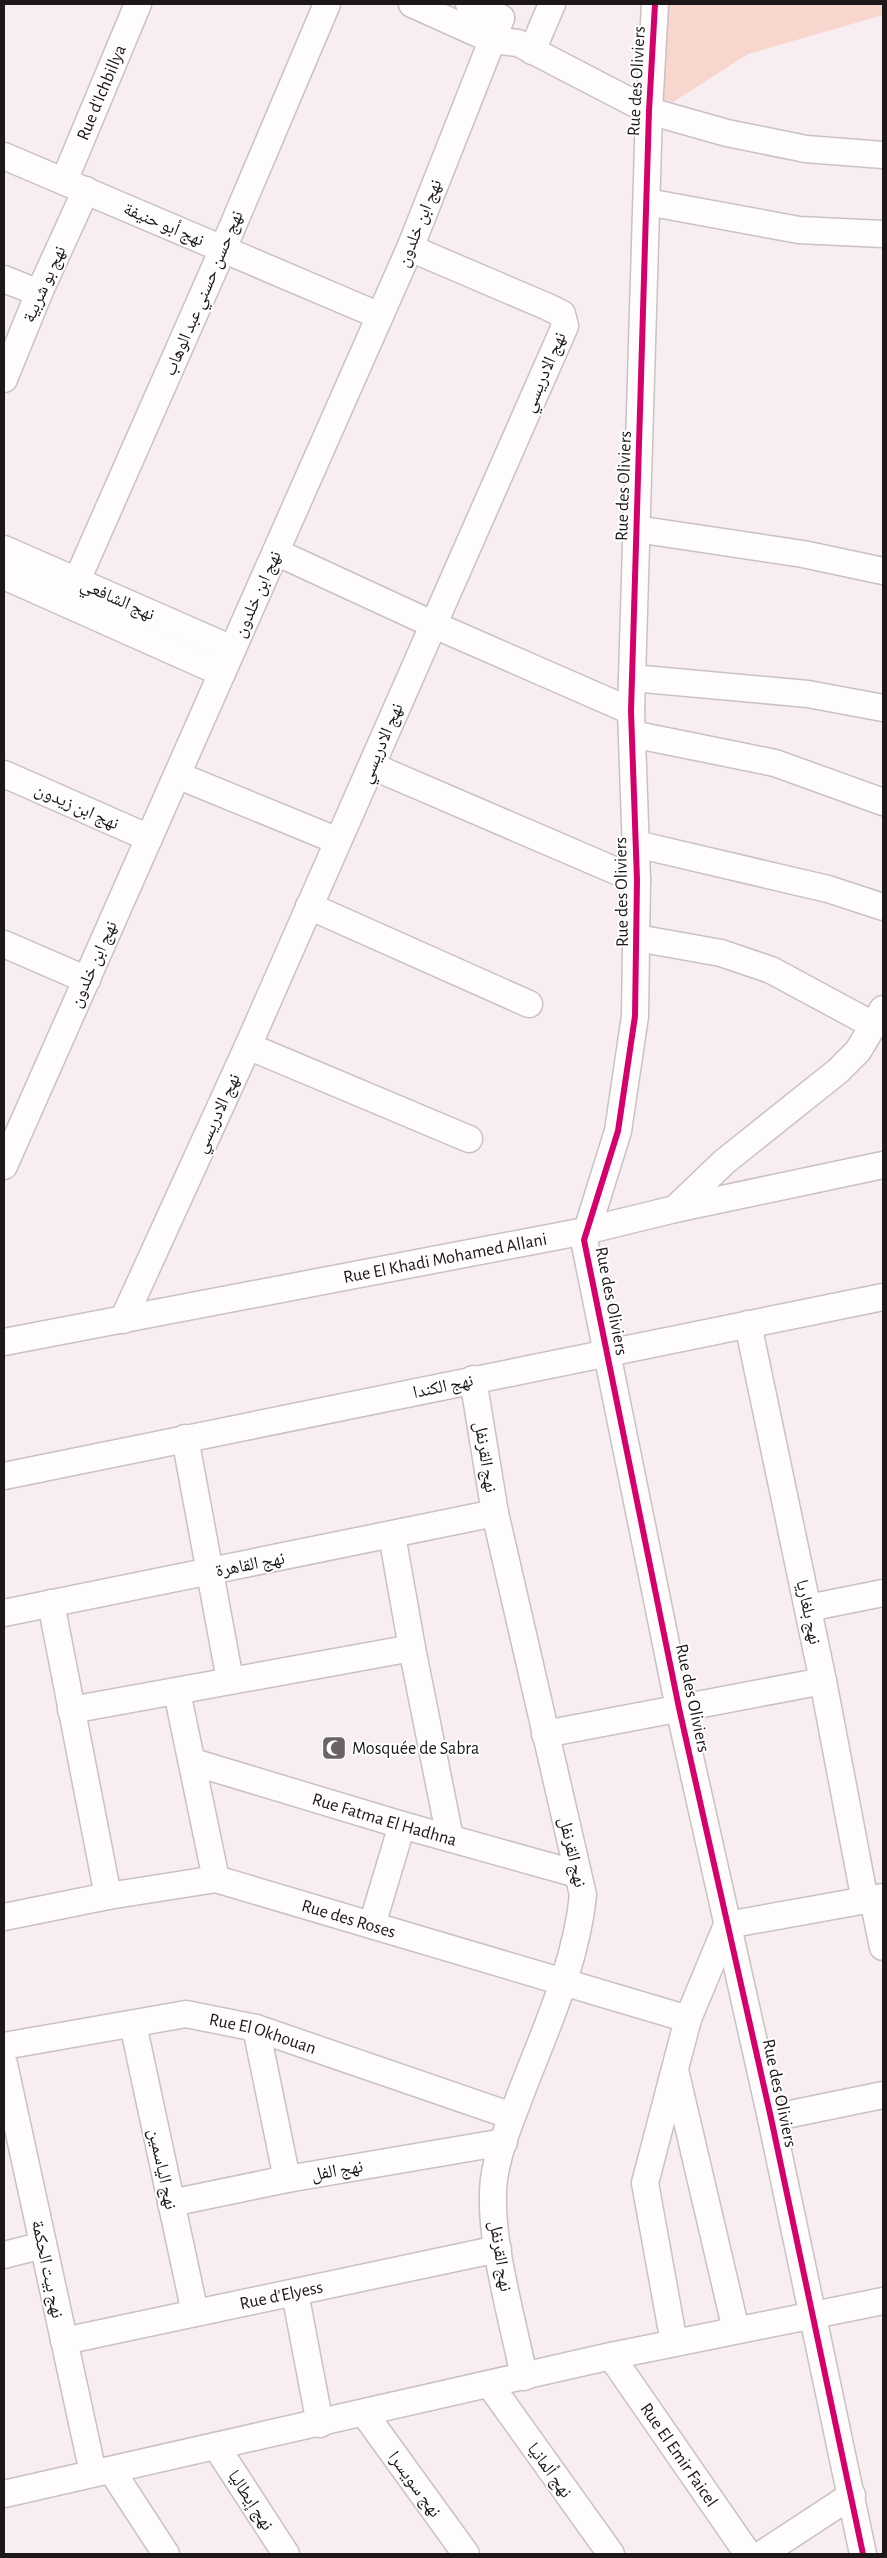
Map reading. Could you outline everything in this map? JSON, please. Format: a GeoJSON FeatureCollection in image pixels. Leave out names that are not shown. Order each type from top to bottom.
{"type":"FeatureCollection","features":[{"type":"Feature","properties":{"kind":"street","name":"Rue d'Ichbillya"},"geometry":{"type":"LineString","coordinates":[[75,186],[138,4]]}},
{"type":"Feature","properties":{"kind":"street","name":"نهج حسن حسني عبد الوهاب"},"geometry":{"type":"LineString","coordinates":[[72,592],[223,249],[327,4]]}},
{"type":"Feature","properties":{"kind":"street"},"geometry":{"type":"LineString","coordinates":[[412,4],[497,29]]}},
{"type":"Feature","properties":{"kind":"street"},"geometry":{"type":"LineString","coordinates":[[469,4],[497,29],[525,47],[649,111],[727,133],[806,149],[883,155]]}},
{"type":"Feature","properties":{"kind":"street"},"geometry":{"type":"LineString","coordinates":[[525,47],[552,4]]}},
{"type":"Feature","properties":{"kind":"street","name":"Rue des Oliviers"},"geometry":{"type":"LineString","coordinates":[[655,4],[649,111],[631,722],[637,880],[635,1016],[618,1130],[585,1231],[588,1268],[607,1352],[679,1708],[772,2118],[812,2317],[852,2495],[863,2554]]}},
{"type":"Feature","properties":{"kind":"street","name":"نهج ابن خلدون"},"geometry":{"type":"LineString","coordinates":[[4,1166],[13,1121],[87,980],[410,248],[497,29]]}},
{"type":"Feature","properties":{"kind":"street","name":"نهج أبو حنيفة"},"geometry":{"type":"LineString","coordinates":[[4,156],[380,316]]}},
{"type":"Feature","properties":{"kind":"street","name":"نهج بو شربية"},"geometry":{"type":"LineString","coordinates":[[4,379],[39,293],[75,186]]}},
{"type":"Feature","properties":{"kind":"street"},"geometry":{"type":"LineString","coordinates":[[647,202],[799,230],[883,234]]}},
{"type":"Feature","properties":{"kind":"street","name":"نهج الادريسي"},"geometry":{"type":"LineString","coordinates":[[123,1320],[248,1046],[372,766],[432,624],[565,326],[562,314],[410,248]]}},
{"type":"Feature","properties":{"kind":"street"},"geometry":{"type":"LineString","coordinates":[[4,279],[39,293]]}},
{"type":"Feature","properties":{"kind":"street"},"geometry":{"type":"LineString","coordinates":[[636,529],[803,554],[883,571]]}},
{"type":"Feature","properties":{"kind":"street","name":"نهج الشافعي"},"geometry":{"type":"LineString","coordinates":[[4,549],[72,592],[222,673]]}},
{"type":"Feature","properties":{"kind":"street"},"geometry":{"type":"LineString","coordinates":[[276,552],[432,624],[631,722],[775,762],[883,802]]}},
{"type":"Feature","properties":{"kind":"street","name":"نهج الشافعي"},"geometry":{"type":"LineString","coordinates":[[4,576],[72,592],[232,649]]}},
{"type":"Feature","properties":{"kind":"street"},"geometry":{"type":"LineString","coordinates":[[632,678],[808,694],[883,708]]}},
{"type":"Feature","properties":{"kind":"street"},"geometry":{"type":"LineString","coordinates":[[372,766],[637,880]]}},
{"type":"Feature","properties":{"kind":"street","name":"نهج ابن زيدون"},"geometry":{"type":"LineString","coordinates":[[4,774],[149,838]]}},
{"type":"Feature","properties":{"kind":"street"},"geometry":{"type":"LineString","coordinates":[[177,775],[338,842]]}},
{"type":"Feature","properties":{"kind":"street"},"geometry":{"type":"LineString","coordinates":[[636,844],[828,889],[883,907]]}},
{"type":"Feature","properties":{"kind":"street"},"geometry":{"type":"LineString","coordinates":[[309,906],[528,1004]]}},
{"type":"Feature","properties":{"kind":"street"},"geometry":{"type":"LineString","coordinates":[[637,938],[721,954],[772,970],[878,1017],[858,1051],[838,1071],[724,1162],[675,1208]]}},
{"type":"Feature","properties":{"kind":"street"},"geometry":{"type":"LineString","coordinates":[[4,944],[87,980]]}},
{"type":"Feature","properties":{"kind":"street"},"geometry":{"type":"LineString","coordinates":[[248,1046],[469,1139]]}},
{"type":"Feature","properties":{"kind":"street","name":"Rue El Khadi Mohamed Allani"},"geometry":{"type":"LineString","coordinates":[[4,1342],[585,1231],[675,1208],[883,1166]]}},
{"type":"Feature","properties":{"kind":"street","name":"نهج الكندا"},"geometry":{"type":"LineString","coordinates":[[4,1476],[883,1297]]}},
{"type":"Feature","properties":{"kind":"street","name":"نهج بلغاريا"},"geometry":{"type":"LineString","coordinates":[[748,1324],[823,1681],[874,1899],[883,1947]]}},
{"type":"Feature","properties":{"kind":"street","name":"نهج القرنفل"},"geometry":{"type":"LineString","coordinates":[[473,1379],[495,1513],[583,1895],[580,1924],[563,1983],[512,2116],[494,2177],[493,2197],[498,2249],[524,2377]]}},
{"type":"Feature","properties":{"kind":"street"},"geometry":{"type":"LineString","coordinates":[[185,1438],[208,1572],[230,1680]]}},
{"type":"Feature","properties":{"kind":"street","name":"نهج القاهرة"},"geometry":{"type":"LineString","coordinates":[[4,1613],[495,1513]]}},
{"type":"Feature","properties":{"kind":"street"},"geometry":{"type":"LineString","coordinates":[[392,1535],[412,1648],[450,1838]]}},
{"type":"Feature","properties":{"kind":"street"},"geometry":{"type":"LineString","coordinates":[[808,1608],[883,1593]]}},
{"type":"Feature","properties":{"kind":"street"},"geometry":{"type":"LineString","coordinates":[[51,1603],[108,1896]]}},
{"type":"Feature","properties":{"kind":"street"},"geometry":{"type":"LineString","coordinates":[[71,1710],[412,1648]]}},
{"type":"Feature","properties":{"kind":"street"},"geometry":{"type":"LineString","coordinates":[[545,1734],[823,1681]]}},
{"type":"Feature","properties":{"kind":"street"},"geometry":{"type":"LineString","coordinates":[[177,1692],[216,1879]]}},
{"type":"Feature","properties":{"kind":"street","name":"Rue Fatma El Hadhna"},"geometry":{"type":"LineString","coordinates":[[193,1762],[402,1825],[578,1874]]}},
{"type":"Feature","properties":{"kind":"street"},"geometry":{"type":"LineString","coordinates":[[372,1925],[402,1825]]}},
{"type":"Feature","properties":{"kind":"street","name":"Rue des Roses"},"geometry":{"type":"LineString","coordinates":[[4,1917],[108,1896],[216,1879],[688,2019]]}},
{"type":"Feature","properties":{"kind":"street"},"geometry":{"type":"LineString","coordinates":[[674,2343],[644,2183],[688,2019],[727,1926],[874,1899]]}},
{"type":"Feature","properties":{"kind":"street","name":"Rue El Okhouan"},"geometry":{"type":"LineString","coordinates":[[4,2046],[186,2014],[256,2028],[512,2116]]}},
{"type":"Feature","properties":{"kind":"street","name":"نهج الياسمين"},"geometry":{"type":"LineString","coordinates":[[132,2024],[195,2314]]}},
{"type":"Feature","properties":{"kind":"street"},"geometry":{"type":"LineString","coordinates":[[256,2028],[286,2179]]}},
{"type":"Feature","properties":{"kind":"street","name":"نهج بيت الحكمة"},"geometry":{"type":"LineString","coordinates":[[4,2064],[64,2341],[102,2472]]}},
{"type":"Feature","properties":{"kind":"street"},"geometry":{"type":"LineString","coordinates":[[674,2066],[736,2330]]}},
{"type":"Feature","properties":{"kind":"street"},"geometry":{"type":"LineString","coordinates":[[772,2118],[883,2094]]}},
{"type":"Feature","properties":{"kind":"street","name":"نهج الفل"},"geometry":{"type":"LineString","coordinates":[[171,2203],[286,2179],[504,2142]]}},
{"type":"Feature","properties":{"kind":"street"},"geometry":{"type":"LineString","coordinates":[[4,2255],[43,2245]]}},
{"type":"Feature","properties":{"kind":"street","name":"Rue d'Elyess"},"geometry":{"type":"LineString","coordinates":[[64,2341],[498,2249]]}},
{"type":"Feature","properties":{"kind":"street"},"geometry":{"type":"LineString","coordinates":[[295,2293],[320,2424]]}},
{"type":"Feature","properties":{"kind":"street"},"geometry":{"type":"LineString","coordinates":[[4,2494],[320,2424],[611,2356],[736,2330],[812,2317],[883,2301]]}},
{"type":"Feature","properties":{"kind":"street","name":"Rue El Emir Faicel"},"geometry":{"type":"LineString","coordinates":[[611,2356],[748,2554]]}},
{"type":"Feature","properties":{"kind":"street","name":"نهج ألمانيا"},"geometry":{"type":"LineString","coordinates":[[490,2385],[611,2554]]}},
{"type":"Feature","properties":{"kind":"street","name":"نهج سويسرا"},"geometry":{"type":"LineString","coordinates":[[364,2413],[466,2554]]}},
{"type":"Feature","properties":{"kind":"street","name":"نهج إيطاليا"},"geometry":{"type":"LineString","coordinates":[[216,2446],[286,2554]]}},
{"type":"Feature","properties":{"kind":"street"},"geometry":{"type":"LineString","coordinates":[[102,2472],[166,2554]]}},
{"type":"Feature","properties":{"kind":"street"},"geometry":{"type":"LineString","coordinates":[[762,2554],[852,2495]]}},
{"type":"Feature","properties":{"kind":"shaded area"},"geometry":{"type":"Polygon","coordinates":[[[669,4],[883,4],[883,15],[748,54],[659,111],[669,4]]]}},
{"type":"Feature","properties":{"kind":"cycle path"},"geometry":{"type":"LineString","coordinates":[[655,4],[649,111],[631,711],[637,880],[635,1016],[618,1131],[584,1240],[679,1708],[771,2118],[863,2554]]}},
{"type":"Feature","properties":{"kind":"place","name":"Mosquée de Sabra"},"geometry":{"type":"Point","coordinates":[334,1748]}}]}
